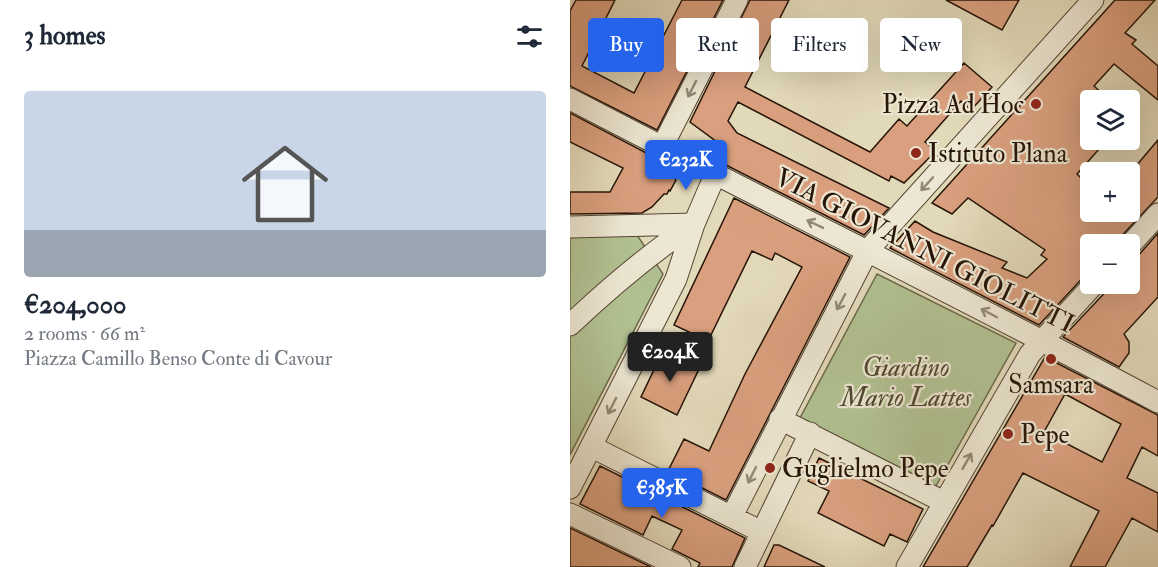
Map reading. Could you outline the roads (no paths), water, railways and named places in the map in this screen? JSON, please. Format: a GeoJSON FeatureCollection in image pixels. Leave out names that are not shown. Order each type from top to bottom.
{"type":"FeatureCollection","features":[{"type":"Feature","properties":{"kind":"street"},"geometry":{"type":"LineString","coordinates":[[662,147],[738,0]]}},
{"type":"Feature","properties":{"kind":"street"},"geometry":{"type":"LineString","coordinates":[[732,516],[868,250],[1093,0]]}},
{"type":"Feature","properties":{"kind":"street","name":"VIA GIOVANNI GIOLITTI"},"geometry":{"type":"LineString","coordinates":[[570,99],[715,175],[1041,339],[1158,402]]}},
{"type":"Feature","properties":{"kind":"street"},"geometry":{"type":"LineString","coordinates":[[570,488],[676,279],[694,224],[715,175]]}},
{"type":"Feature","properties":{"kind":"street"},"geometry":{"type":"LineString","coordinates":[[1140,234],[1158,214]]}},
{"type":"Feature","properties":{"kind":"street"},"geometry":{"type":"LineString","coordinates":[[570,227],[694,224]]}},
{"type":"Feature","properties":{"kind":"street"},"geometry":{"type":"LineString","coordinates":[[570,325],[601,295],[650,254],[694,224]]}},
{"type":"Feature","properties":{"kind":"street"},"geometry":{"type":"LineString","coordinates":[[907,567],[1029,354],[1084,294]]}},
{"type":"Feature","properties":{"kind":"street"},"geometry":{"type":"LineString","coordinates":[[780,419],[944,502]]}},
{"type":"Feature","properties":{"kind":"street"},"geometry":{"type":"LineString","coordinates":[[745,567],[810,433]]}},
{"type":"Feature","properties":{"kind":"street"},"geometry":{"type":"LineString","coordinates":[[592,447],[762,532]]}},
{"type":"Feature","properties":{"kind":"street"},"geometry":{"type":"LineString","coordinates":[[570,514],[680,567]]}},
{"type":"Feature","properties":{"kind":"place","name":"Pizza Ad Hoc"},"geometry":{"type":"Point","coordinates":[1036,104]}},
{"type":"Feature","properties":{"kind":"place","name":"Istituto Plana"},"geometry":{"type":"Point","coordinates":[916,153]}},
{"type":"Feature","properties":{"kind":"place","name":"Samsara"},"geometry":{"type":"Point","coordinates":[1051,359]}},
{"type":"Feature","properties":{"kind":"place","name":"Pepe"},"geometry":{"type":"Point","coordinates":[1008,434]}},
{"type":"Feature","properties":{"kind":"place","name":"Guglielmo Pepe"},"geometry":{"type":"Point","coordinates":[770,468]}},
{"type":"Feature","properties":{"kind":"park label","name":"Giardino Mario Lattes"},"geometry":{"type":"Point","coordinates":[906,382]}}]}
